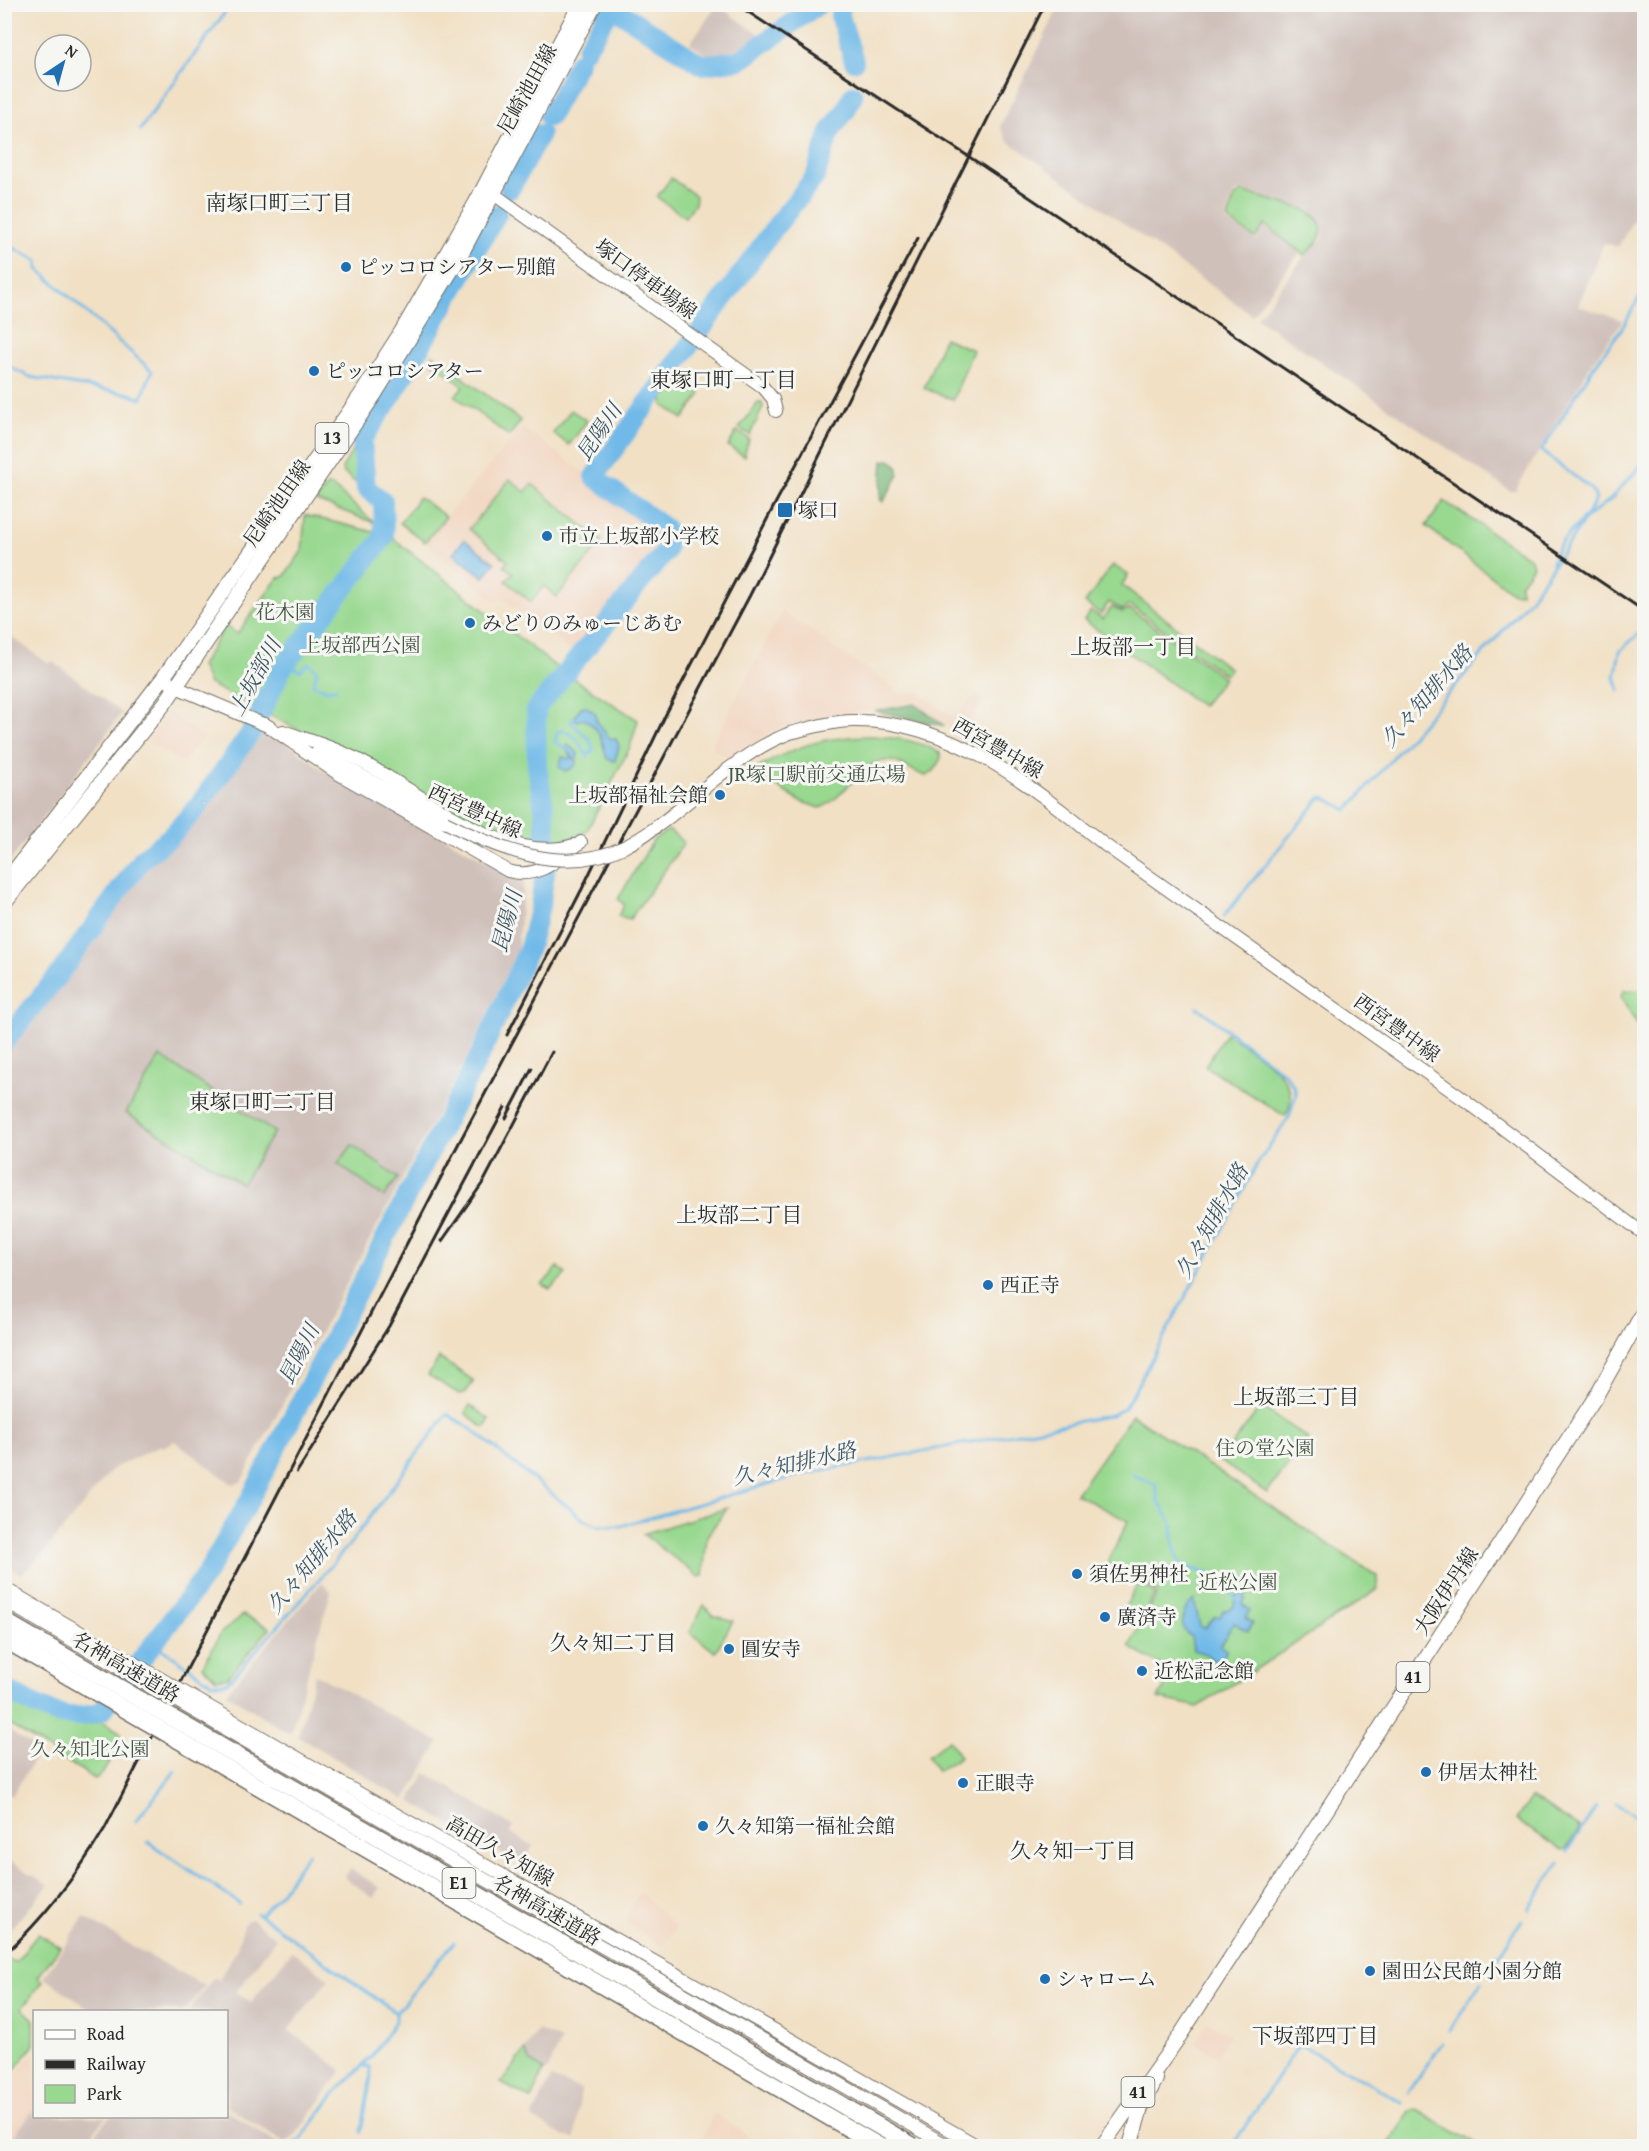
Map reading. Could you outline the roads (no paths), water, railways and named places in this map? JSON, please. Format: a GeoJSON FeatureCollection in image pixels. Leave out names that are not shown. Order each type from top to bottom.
{"type":"FeatureCollection","features":[{"type":"Feature","properties":{"kind":"highway","name":"名神高速道路"},"geometry":{"type":"LineString","coordinates":[[4,1621],[913,2146]]}},
{"type":"Feature","properties":{"kind":"highway","name":"名神高速道路"},"geometry":{"type":"LineString","coordinates":[[4,1639],[879,2146]]}},
{"type":"Feature","properties":{"kind":"main road","name":"尼崎池田線"},"geometry":{"type":"LineString","coordinates":[[4,903],[176,687],[375,394],[458,260],[489,190],[580,4]]}},
{"type":"Feature","properties":{"kind":"main road","name":"尼崎池田線"},"geometry":{"type":"LineString","coordinates":[[4,884],[163,678],[360,396],[489,190],[595,4]]}},
{"type":"Feature","properties":{"kind":"main road","name":"塚口停車場線"},"geometry":{"type":"LineString","coordinates":[[489,190],[764,387],[773,399],[776,411]]}},
{"type":"Feature","properties":{"kind":"main road","name":"西宮豊中線"},"geometry":{"type":"LineString","coordinates":[[163,678],[176,687],[258,721],[333,758],[445,822],[517,854],[575,859],[610,852],[648,833],[751,753],[790,733],[851,721],[885,722],[918,728],[968,749],[1058,807],[1119,855],[1428,1074],[1644,1234]]}},
{"type":"Feature","properties":{"kind":"main road"},"geometry":{"type":"LineString","coordinates":[[258,721],[349,755],[472,826],[526,846],[551,849],[581,842],[549,867],[530,874],[518,874],[499,866],[337,773],[258,721]]}},
{"type":"Feature","properties":{"kind":"main road","name":"大阪伊丹線"},"geometry":{"type":"LineString","coordinates":[[1102,2144],[1176,2040],[1596,1396],[1644,1311]]}},
{"type":"Feature","properties":{"kind":"main road","name":"高田久々知線"},"geometry":{"type":"LineString","coordinates":[[4,1588],[333,1785],[948,2146]]}},
{"type":"Feature","properties":{"kind":"main road","name":"高田久々知線"},"geometry":{"type":"LineString","coordinates":[[4,1601],[978,2146]]}},
{"type":"Feature","properties":{"kind":"main road","name":"大阪伊丹線"},"geometry":{"type":"LineString","coordinates":[[1130,2146],[1141,2108],[1176,2040]]}},
{"type":"Feature","properties":{"kind":"main road"},"geometry":{"type":"LineString","coordinates":[[1124,2146],[1141,2108]]}},
{"type":"Feature","properties":{"kind":"water"},"geometry":{"type":"Polygon","coordinates":[[[464,539],[495,563],[484,577],[453,554],[464,539]]]}},
{"type":"Feature","properties":{"kind":"water"},"geometry":{"type":"Polygon","coordinates":[[[586,706],[596,714],[596,720],[609,738],[616,739],[619,746],[615,761],[607,759],[593,725],[588,721],[582,719],[578,721],[574,718],[581,707],[586,706]]]}},
{"type":"Feature","properties":{"kind":"water"},"geometry":{"type":"Polygon","coordinates":[[[568,745],[578,753],[576,764],[565,771],[559,767],[562,757],[574,759],[566,749],[568,745]]]}},
{"type":"Feature","properties":{"kind":"water"},"geometry":{"type":"Polygon","coordinates":[[[1237,1595],[1246,1595],[1243,1605],[1250,1610],[1246,1618],[1253,1623],[1247,1631],[1234,1623],[1220,1645],[1227,1650],[1222,1659],[1216,1662],[1206,1654],[1193,1650],[1191,1637],[1183,1624],[1184,1613],[1190,1604],[1194,1600],[1200,1626],[1205,1628],[1215,1617],[1220,1617],[1223,1611],[1233,1608],[1237,1595]]]}},
{"type":"Feature","properties":{"kind":"waterway","name":"上坂部川"},"geometry":{"type":"LineString","coordinates":[[616,8],[618,4]]}},
{"type":"Feature","properties":{"kind":"waterway","name":"上坂部川"},"geometry":{"type":"LineString","coordinates":[[586,49],[612,7],[702,65],[740,60],[819,4]]}},
{"type":"Feature","properties":{"kind":"waterway","name":"昆陽川"},"geometry":{"type":"LineString","coordinates":[[841,4],[840,16],[854,61]]}},
{"type":"Feature","properties":{"kind":"waterway"},"geometry":{"type":"LineString","coordinates":[[140,130],[226,11]]}},
{"type":"Feature","properties":{"kind":"waterway","name":"上坂部川"},"geometry":{"type":"LineString","coordinates":[[549,117],[579,62]]}},
{"type":"Feature","properties":{"kind":"waterway","name":"昆陽川"},"geometry":{"type":"LineString","coordinates":[[4,1689],[40,1708],[63,1715],[88,1715],[102,1711],[205,1576],[249,1501],[481,1053],[529,948],[540,906],[548,854],[537,766],[536,709],[666,551],[668,535],[665,528],[594,477],[776,226],[815,177],[830,132],[846,110],[853,95]]}},
{"type":"Feature","properties":{"kind":"waterway","name":"上坂部川"},"geometry":{"type":"LineString","coordinates":[[510,189],[540,134]]}},
{"type":"Feature","properties":{"kind":"waterway","name":"上坂部川"},"geometry":{"type":"LineString","coordinates":[[4,1042],[60,973],[142,859],[169,838],[195,810],[250,734],[283,667],[384,537],[383,501],[366,488],[362,440],[395,391],[497,214]]}},
{"type":"Feature","properties":{"kind":"waterway"},"geometry":{"type":"LineString","coordinates":[[4,243],[38,261],[38,269],[152,371],[141,399],[129,394],[30,377],[4,364]]}},
{"type":"Feature","properties":{"kind":"waterway"},"geometry":{"type":"LineString","coordinates":[[1552,563],[1560,545],[1587,515],[1596,498],[1590,488],[1541,451],[1593,368],[1624,325],[1644,289]]}},
{"type":"Feature","properties":{"kind":"waterway","name":"久々知排水路"},"geometry":{"type":"LineString","coordinates":[[1224,916],[1320,798],[1324,797],[1347,810],[1351,806],[1530,599],[1586,518],[1610,500],[1644,462]]}},
{"type":"Feature","properties":{"kind":"waterway"},"geometry":{"type":"LineString","coordinates":[[1643,621],[1644,626]]}},
{"type":"Feature","properties":{"kind":"waterway"},"geometry":{"type":"LineString","coordinates":[[1619,691],[1615,677],[1620,651],[1644,629]]}},
{"type":"Feature","properties":{"kind":"waterway"},"geometry":{"type":"LineString","coordinates":[[310,633],[316,637],[293,667],[300,671],[309,663],[317,671],[313,685],[329,690],[337,688]]}},
{"type":"Feature","properties":{"kind":"waterway"},"geometry":{"type":"LineString","coordinates":[[566,749],[555,742],[557,732],[563,730],[575,737],[588,756],[593,750],[590,740],[571,722],[574,718]]}},
{"type":"Feature","properties":{"kind":"waterway","name":"久々知排水路"},"geometry":{"type":"LineString","coordinates":[[153,1643],[212,1683],[225,1683],[233,1677],[349,1545],[447,1414],[470,1428],[583,1519],[598,1526],[621,1526],[800,1475],[1112,1415],[1123,1409],[1258,1163],[1289,1117],[1296,1094],[1285,1074],[1197,1007]]}},
{"type":"Feature","properties":{"kind":"waterway"},"geometry":{"type":"LineString","coordinates":[[1133,1475],[1155,1484],[1159,1503],[1172,1523],[1178,1560],[1183,1565],[1211,1575],[1236,1599]]}},
{"type":"Feature","properties":{"kind":"waterway"},"geometry":{"type":"LineString","coordinates":[[136,1821],[175,1771]]}},
{"type":"Feature","properties":{"kind":"waterway"},"geometry":{"type":"LineString","coordinates":[[1616,1803],[1644,1822]]}},
{"type":"Feature","properties":{"kind":"waterway"},"geometry":{"type":"LineString","coordinates":[[1567,1851],[1596,1807]]}},
{"type":"Feature","properties":{"kind":"waterway"},"geometry":{"type":"LineString","coordinates":[[148,1842],[240,1904]]}},
{"type":"Feature","properties":{"kind":"waterway"},"geometry":{"type":"LineString","coordinates":[[261,1914],[282,1891],[308,1853]]}},
{"type":"Feature","properties":{"kind":"waterway"},"geometry":{"type":"LineString","coordinates":[[1529,1909],[1559,1863]]}},
{"type":"Feature","properties":{"kind":"waterway"},"geometry":{"type":"LineString","coordinates":[[257,1913],[396,2013],[454,1942]]}},
{"type":"Feature","properties":{"kind":"waterway"},"geometry":{"type":"LineString","coordinates":[[1488,1972],[1522,1920]]}},
{"type":"Feature","properties":{"kind":"waterway"},"geometry":{"type":"LineString","coordinates":[[1449,2032],[1481,1982]]}},
{"type":"Feature","properties":{"kind":"waterway"},"geometry":{"type":"LineString","coordinates":[[292,2146],[300,2140],[335,2093],[372,2056],[396,2020],[396,2013]]}},
{"type":"Feature","properties":{"kind":"waterway"},"geometry":{"type":"LineString","coordinates":[[1409,2092],[1442,2043]]}},
{"type":"Feature","properties":{"kind":"waterway"},"geometry":{"type":"LineString","coordinates":[[1232,2146],[1298,2046],[1303,2046],[1402,2102]]}},
{"type":"Feature","properties":{"kind":"waterway"},"geometry":{"type":"LineString","coordinates":[[361,2132],[371,2077],[370,2068],[364,2066]]}},
{"type":"Feature","properties":{"kind":"railway"},"geometry":{"type":"LineString","coordinates":[[736,4],[977,162],[1644,611]]}},
{"type":"Feature","properties":{"kind":"railway"},"geometry":{"type":"LineString","coordinates":[[4,1955],[59,1895],[105,1828],[452,1156],[750,595],[1045,4]]}},
{"type":"Feature","properties":{"kind":"railway"},"geometry":{"type":"LineString","coordinates":[[507,1035],[582,889],[667,712],[775,504],[918,238]]}},
{"type":"Feature","properties":{"kind":"railway"},"geometry":{"type":"LineString","coordinates":[[442,1241],[484,1181],[552,1052]]}},
{"type":"Feature","properties":{"kind":"railway"},"geometry":{"type":"LineString","coordinates":[[506,1118],[532,1068]]}},
{"type":"Feature","properties":{"kind":"railway"},"geometry":{"type":"LineString","coordinates":[[297,1472],[389,1326],[505,1107]]}},
{"type":"Feature","properties":{"kind":"place","name":"ピッコロシアター別館"},"geometry":{"type":"Point","coordinates":[346,267]}},
{"type":"Feature","properties":{"kind":"place","name":"ピッコロシアター"},"geometry":{"type":"Point","coordinates":[314,371]}},
{"type":"Feature","properties":{"kind":"place","name":"塚口"},"geometry":{"type":"Point","coordinates":[785,510]}},
{"type":"Feature","properties":{"kind":"place","name":"市立上坂部小学校"},"geometry":{"type":"Point","coordinates":[547,536]}},
{"type":"Feature","properties":{"kind":"place","name":"みどりのみゅーじあむ"},"geometry":{"type":"Point","coordinates":[470,623]}},
{"type":"Feature","properties":{"kind":"place","name":"上坂部福祉会館"},"geometry":{"type":"Point","coordinates":[720,795]}},
{"type":"Feature","properties":{"kind":"place","name":"西正寺"},"geometry":{"type":"Point","coordinates":[988,1285]}},
{"type":"Feature","properties":{"kind":"place","name":"須佐男神社"},"geometry":{"type":"Point","coordinates":[1077,1574]}},
{"type":"Feature","properties":{"kind":"place","name":"廣済寺"},"geometry":{"type":"Point","coordinates":[1105,1617]}},
{"type":"Feature","properties":{"kind":"place","name":"圓安寺"},"geometry":{"type":"Point","coordinates":[729,1649]}},
{"type":"Feature","properties":{"kind":"place","name":"近松記念館"},"geometry":{"type":"Point","coordinates":[1142,1671]}},
{"type":"Feature","properties":{"kind":"place","name":"伊居太神社"},"geometry":{"type":"Point","coordinates":[1426,1772]}},
{"type":"Feature","properties":{"kind":"place","name":"正眼寺"},"geometry":{"type":"Point","coordinates":[963,1783]}},
{"type":"Feature","properties":{"kind":"place","name":"久々知第一福祉会館"},"geometry":{"type":"Point","coordinates":[703,1826]}},
{"type":"Feature","properties":{"kind":"place","name":"園田公民館小園分館"},"geometry":{"type":"Point","coordinates":[1370,1971]}},
{"type":"Feature","properties":{"kind":"place","name":"シャローム"},"geometry":{"type":"Point","coordinates":[1045,1979]}},
{"type":"Feature","properties":{"kind":"district","name":"南塚口町三丁目"},"geometry":{"type":"Point","coordinates":[279,203]}},
{"type":"Feature","properties":{"kind":"district","name":"東塚口町一丁目"},"geometry":{"type":"Point","coordinates":[723,380]}},
{"type":"Feature","properties":{"kind":"district","name":"上坂部一丁目"},"geometry":{"type":"Point","coordinates":[1133,647]}},
{"type":"Feature","properties":{"kind":"district","name":"東塚口町二丁目"},"geometry":{"type":"Point","coordinates":[262,1102]}},
{"type":"Feature","properties":{"kind":"district","name":"上坂部二丁目"},"geometry":{"type":"Point","coordinates":[739,1215]}},
{"type":"Feature","properties":{"kind":"district","name":"上坂部三丁目"},"geometry":{"type":"Point","coordinates":[1296,1397]}},
{"type":"Feature","properties":{"kind":"district","name":"久々知二丁目"},"geometry":{"type":"Point","coordinates":[613,1643]}},
{"type":"Feature","properties":{"kind":"district","name":"久々知一丁目"},"geometry":{"type":"Point","coordinates":[1073,1851]}},
{"type":"Feature","properties":{"kind":"district","name":"下坂部四丁目"},"geometry":{"type":"Point","coordinates":[1315,2036]}},
{"type":"Feature","properties":{"kind":"park label","name":"花木園"},"geometry":{"type":"Point","coordinates":[285,612]}},
{"type":"Feature","properties":{"kind":"park label","name":"上坂部西公園"},"geometry":{"type":"Point","coordinates":[361,645]}},
{"type":"Feature","properties":{"kind":"park label","name":"JR塚口駅前交通広場"},"geometry":{"type":"Point","coordinates":[817,774]}},
{"type":"Feature","properties":{"kind":"park label","name":"住の堂公園"},"geometry":{"type":"Point","coordinates":[1265,1448]}},
{"type":"Feature","properties":{"kind":"park label","name":"近松公園"},"geometry":{"type":"Point","coordinates":[1238,1582]}},
{"type":"Feature","properties":{"kind":"park label","name":"久々知北公園"},"geometry":{"type":"Point","coordinates":[90,1749]}}]}
